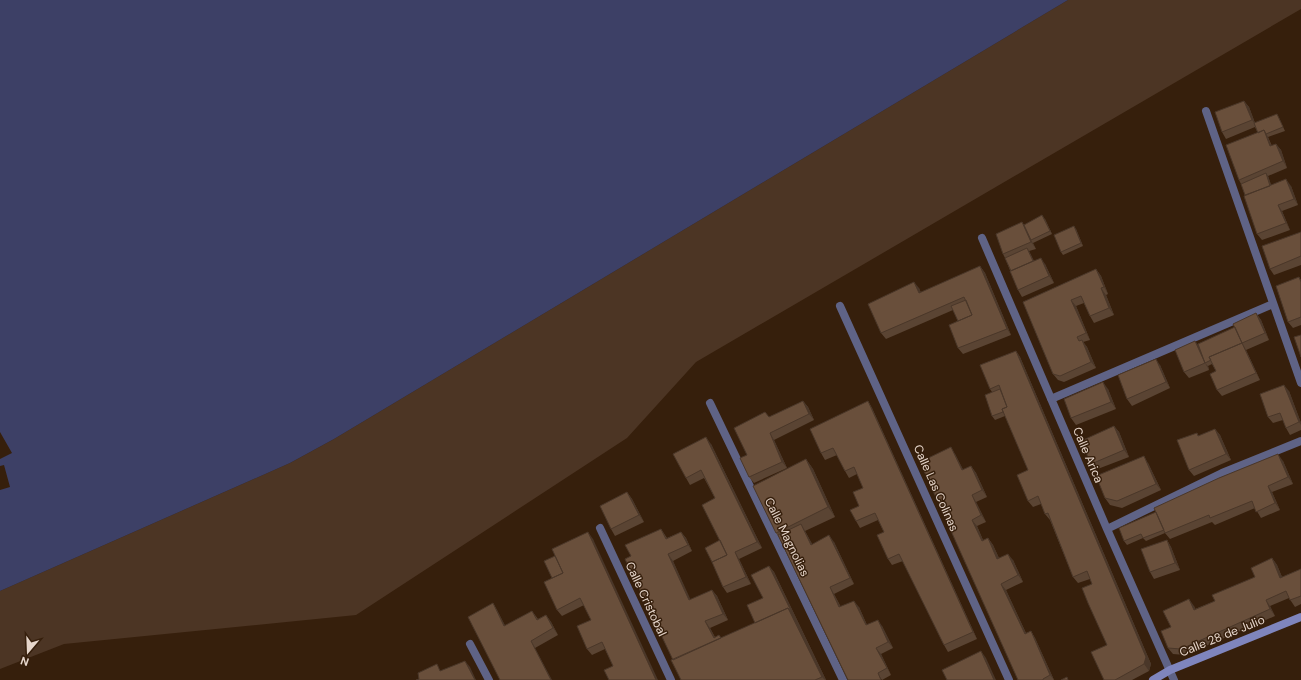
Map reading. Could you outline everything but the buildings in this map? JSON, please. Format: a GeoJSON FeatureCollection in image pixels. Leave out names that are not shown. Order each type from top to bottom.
{"type":"FeatureCollection","features":[{"type":"Feature","properties":{"kind":"street"},"geometry":{"type":"LineString","coordinates":[[1206,111],[1301,383]]}},
{"type":"Feature","properties":{"kind":"street","name":"Calle Arica"},"geometry":{"type":"LineString","coordinates":[[982,238],[1107,529],[1174,680]]}},
{"type":"Feature","properties":{"kind":"street"},"geometry":{"type":"LineString","coordinates":[[1051,399],[1273,304]]}},
{"type":"Feature","properties":{"kind":"street","name":"Calle Las Colinas"},"geometry":{"type":"LineString","coordinates":[[840,306],[1009,680]]}},
{"type":"Feature","properties":{"kind":"street","name":"Calle Magnolias"},"geometry":{"type":"LineString","coordinates":[[710,403],[843,680]]}},
{"type":"Feature","properties":{"kind":"street"},"geometry":{"type":"LineString","coordinates":[[1107,529],[1222,473],[1301,441]]}},
{"type":"Feature","properties":{"kind":"street","name":"Calle Cristobal"},"geometry":{"type":"LineString","coordinates":[[600,528],[671,680]]}},
{"type":"Feature","properties":{"kind":"street","name":"Calle 28 de Julio"},"geometry":{"type":"LineString","coordinates":[[1153,680],[1170,670],[1301,617]]}},
{"type":"Feature","properties":{"kind":"street"},"geometry":{"type":"LineString","coordinates":[[470,644],[489,680]]}},
{"type":"Feature","properties":{"kind":"shaded area"},"geometry":{"type":"Polygon","coordinates":[[[1068,0],[1301,0],[1301,9],[696,362],[627,438],[356,615],[64,644],[0,669],[0,591],[290,463],[334,439],[1068,0]]]}},
{"type":"Feature","properties":{"kind":"water"},"geometry":{"type":"Polygon","coordinates":[[[0,0],[1068,0],[334,439],[290,463],[0,591],[0,0]]]}},
{"type":"Feature","properties":{"kind":"pier"},"geometry":{"type":"Polygon","coordinates":[[[0,432],[12,453],[0,459],[0,432]]]}},
{"type":"Feature","properties":{"kind":"pier"},"geometry":{"type":"Polygon","coordinates":[[[4,465],[10,487],[0,490],[0,466],[4,465]]]}}]}
